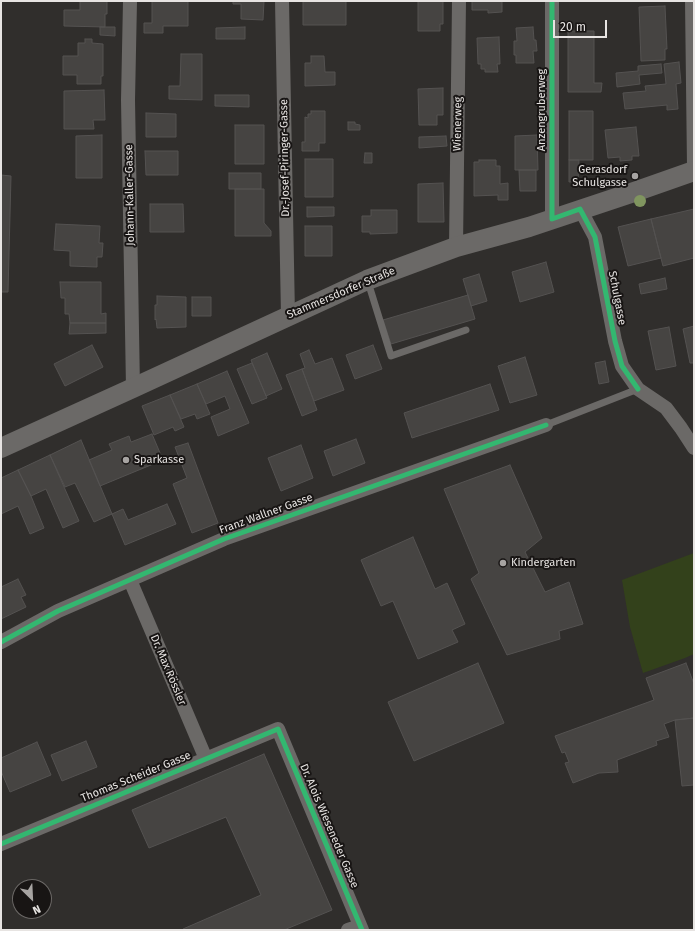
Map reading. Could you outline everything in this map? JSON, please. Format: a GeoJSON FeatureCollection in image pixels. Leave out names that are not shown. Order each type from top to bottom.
{"type":"FeatureCollection","features":[{"type":"Feature","properties":{"kind":"main road","name":"Stammersdorfer Straße"},"geometry":{"type":"LineString","coordinates":[[1,448],[367,280],[456,247],[529,227],[694,171]]}},
{"type":"Feature","properties":{"kind":"street","name":"Johann-Kaller-Gasse"},"geometry":{"type":"LineString","coordinates":[[130,1],[128,100],[133,388]]}},
{"type":"Feature","properties":{"kind":"street","name":"Dr.-Josef-Piringer-Gasse"},"geometry":{"type":"LineString","coordinates":[[282,1],[288,316]]}},
{"type":"Feature","properties":{"kind":"street","name":"Wienerweg"},"geometry":{"type":"LineString","coordinates":[[456,247],[459,1]]}},
{"type":"Feature","properties":{"kind":"street","name":"Anzengruberweg"},"geometry":{"type":"LineString","coordinates":[[552,1],[552,219]]}},
{"type":"Feature","properties":{"kind":"street"},"geometry":{"type":"LineString","coordinates":[[692,1],[694,167]]}},
{"type":"Feature","properties":{"kind":"street","name":"Schulgasse"},"geometry":{"type":"LineString","coordinates":[[580,209],[595,237],[615,341],[622,366],[638,389],[666,408],[694,448]]}},
{"type":"Feature","properties":{"kind":"street","name":"Franz Wallner Gasse"},"geometry":{"type":"LineString","coordinates":[[1,642],[58,611],[224,539],[546,425]]}},
{"type":"Feature","properties":{"kind":"street","name":"Dr. Max Rössler"},"geometry":{"type":"LineString","coordinates":[[130,580],[206,759]]}},
{"type":"Feature","properties":{"kind":"street","name":"Thomas Scheider Gasse"},"geometry":{"type":"LineString","coordinates":[[1,844],[278,729]]}},
{"type":"Feature","properties":{"kind":"street","name":"Dr. Alois Wieseneder Gasse"},"geometry":{"type":"LineString","coordinates":[[278,729],[357,929]]}},
{"type":"Feature","properties":{"kind":"lane"},"geometry":{"type":"LineString","coordinates":[[367,280],[391,356],[466,330]]}},
{"type":"Feature","properties":{"kind":"lane","name":"Franz Wallner Gasse"},"geometry":{"type":"LineString","coordinates":[[546,425],[638,389]]}},
{"type":"Feature","properties":{"kind":"green space"},"geometry":{"type":"Polygon","coordinates":[[[694,553],[694,654],[643,673],[630,627],[622,580],[694,553]]]}},
{"type":"Feature","properties":{"kind":"building"},"geometry":{"type":"Polygon","coordinates":[[[80,1],[107,1],[105,27],[64,26],[64,10],[80,10],[80,1]]]}},
{"type":"Feature","properties":{"kind":"building"},"geometry":{"type":"Polygon","coordinates":[[[152,1],[188,1],[188,26],[163,26],[163,33],[144,33],[144,23],[152,23],[152,1]]]}},
{"type":"Feature","properties":{"kind":"building"},"geometry":{"type":"Polygon","coordinates":[[[233,1],[264,1],[263,20],[241,19],[241,4],[233,4],[233,1]]]}},
{"type":"Feature","properties":{"kind":"building"},"geometry":{"type":"Polygon","coordinates":[[[303,1],[346,1],[346,25],[303,25],[303,1]]]}},
{"type":"Feature","properties":{"kind":"building"},"geometry":{"type":"Polygon","coordinates":[[[418,1],[443,1],[443,24],[440,24],[440,31],[418,31],[418,1]]]}},
{"type":"Feature","properties":{"kind":"building"},"geometry":{"type":"Polygon","coordinates":[[[472,1],[502,1],[502,12],[488,13],[488,10],[472,10],[472,1]]]}},
{"type":"Feature","properties":{"kind":"building"},"geometry":{"type":"Polygon","coordinates":[[[665,6],[667,49],[665,49],[665,60],[641,61],[639,7],[665,6]]]}},
{"type":"Feature","properties":{"kind":"building"},"geometry":{"type":"Polygon","coordinates":[[[100,27],[115,27],[115,36],[100,35],[100,27]]]}},
{"type":"Feature","properties":{"kind":"building"},"geometry":{"type":"Polygon","coordinates":[[[245,27],[245,39],[216,39],[216,28],[245,27]]]}},
{"type":"Feature","properties":{"kind":"building"},"geometry":{"type":"Polygon","coordinates":[[[533,27],[537,51],[533,51],[534,63],[516,63],[516,55],[514,55],[514,41],[517,41],[516,28],[533,27]]]}},
{"type":"Feature","properties":{"kind":"building"},"geometry":{"type":"Polygon","coordinates":[[[568,31],[594,31],[594,83],[602,83],[601,92],[568,92],[568,31]]]}},
{"type":"Feature","properties":{"kind":"building"},"geometry":{"type":"Polygon","coordinates":[[[499,37],[500,64],[497,64],[498,72],[485,72],[485,69],[481,69],[481,64],[478,64],[477,38],[499,37]]]}},
{"type":"Feature","properties":{"kind":"building"},"geometry":{"type":"Polygon","coordinates":[[[85,39],[92,39],[92,43],[103,44],[103,76],[101,76],[101,84],[77,84],[77,75],[63,75],[63,56],[78,56],[78,43],[85,43],[85,39]]]}},
{"type":"Feature","properties":{"kind":"building"},"geometry":{"type":"Polygon","coordinates":[[[181,54],[202,54],[202,100],[169,99],[169,86],[180,86],[181,54]]]}},
{"type":"Feature","properties":{"kind":"building"},"geometry":{"type":"Polygon","coordinates":[[[311,56],[324,56],[325,72],[335,72],[335,85],[305,86],[305,63],[311,63],[311,56]]]}},
{"type":"Feature","properties":{"kind":"building"},"geometry":{"type":"Polygon","coordinates":[[[679,62],[681,83],[676,84],[678,109],[667,110],[667,105],[625,109],[623,93],[646,91],[645,86],[666,84],[664,64],[679,62]]]}},
{"type":"Feature","properties":{"kind":"building"},"geometry":{"type":"Polygon","coordinates":[[[661,64],[662,73],[639,75],[640,84],[617,87],[616,73],[638,71],[638,66],[661,64]]]}},
{"type":"Feature","properties":{"kind":"building"},"geometry":{"type":"Polygon","coordinates":[[[443,88],[443,115],[437,115],[437,125],[419,125],[418,89],[443,88]]]}},
{"type":"Feature","properties":{"kind":"building"},"geometry":{"type":"Polygon","coordinates":[[[104,90],[105,120],[93,120],[94,129],[64,129],[64,91],[104,90]]]}},
{"type":"Feature","properties":{"kind":"building"},"geometry":{"type":"Polygon","coordinates":[[[215,95],[249,95],[249,107],[215,106],[215,95]]]}},
{"type":"Feature","properties":{"kind":"building"},"geometry":{"type":"Polygon","coordinates":[[[311,111],[325,111],[325,143],[319,143],[319,151],[302,151],[302,142],[305,142],[305,117],[308,118],[308,114],[311,114],[311,111]]]}},
{"type":"Feature","properties":{"kind":"building"},"geometry":{"type":"Polygon","coordinates":[[[569,111],[593,111],[593,160],[569,160],[569,111]]]}},
{"type":"Feature","properties":{"kind":"building"},"geometry":{"type":"Polygon","coordinates":[[[146,113],[176,114],[176,137],[146,137],[146,113]]]}},
{"type":"Feature","properties":{"kind":"building"},"geometry":{"type":"Polygon","coordinates":[[[348,122],[355,122],[355,124],[360,125],[360,130],[348,130],[348,122]]]}},
{"type":"Feature","properties":{"kind":"building"},"geometry":{"type":"Polygon","coordinates":[[[235,125],[264,125],[264,164],[235,164],[235,125]]]}},
{"type":"Feature","properties":{"kind":"building"},"geometry":{"type":"Polygon","coordinates":[[[636,127],[639,156],[632,156],[632,160],[620,161],[620,157],[608,158],[605,130],[636,127]]]}},
{"type":"Feature","properties":{"kind":"building"},"geometry":{"type":"Polygon","coordinates":[[[102,135],[102,178],[76,178],[76,136],[102,135]]]}},
{"type":"Feature","properties":{"kind":"building"},"geometry":{"type":"Polygon","coordinates":[[[537,135],[538,170],[515,170],[515,136],[537,135]]]}},
{"type":"Feature","properties":{"kind":"building"},"geometry":{"type":"Polygon","coordinates":[[[446,136],[447,146],[419,148],[419,137],[446,136]]]}},
{"type":"Feature","properties":{"kind":"building"},"geometry":{"type":"Polygon","coordinates":[[[145,151],[178,151],[178,175],[146,175],[145,151]]]}},
{"type":"Feature","properties":{"kind":"building"},"geometry":{"type":"Polygon","coordinates":[[[365,153],[372,153],[372,163],[364,163],[365,153]]]}},
{"type":"Feature","properties":{"kind":"building"},"geometry":{"type":"Polygon","coordinates":[[[305,159],[333,159],[333,197],[305,197],[305,159]]]}},
{"type":"Feature","properties":{"kind":"building"},"geometry":{"type":"Polygon","coordinates":[[[479,160],[496,160],[496,166],[500,166],[500,184],[508,183],[508,200],[498,200],[498,195],[474,196],[474,162],[479,162],[479,160]]]}},
{"type":"Feature","properties":{"kind":"building"},"geometry":{"type":"Polygon","coordinates":[[[569,160],[579,160],[578,181],[569,182],[569,160]]]}},
{"type":"Feature","properties":{"kind":"building"},"geometry":{"type":"Polygon","coordinates":[[[519,170],[536,170],[536,191],[520,191],[519,170]]]}},
{"type":"Feature","properties":{"kind":"building"},"geometry":{"type":"Polygon","coordinates":[[[229,173],[261,173],[261,189],[229,189],[229,173]]]}},
{"type":"Feature","properties":{"kind":"building"},"geometry":{"type":"Polygon","coordinates":[[[1,175],[11,176],[8,292],[1,292],[1,175]]]}},
{"type":"Feature","properties":{"kind":"building"},"geometry":{"type":"Polygon","coordinates":[[[443,183],[444,222],[418,222],[418,184],[443,183]]]}},
{"type":"Feature","properties":{"kind":"building"},"geometry":{"type":"Polygon","coordinates":[[[235,189],[264,189],[264,223],[271,231],[271,236],[235,236],[235,189]]]}},
{"type":"Feature","properties":{"kind":"building"},"geometry":{"type":"Polygon","coordinates":[[[150,204],[183,204],[184,232],[150,232],[150,204]]]}},
{"type":"Feature","properties":{"kind":"building"},"geometry":{"type":"Polygon","coordinates":[[[307,207],[334,207],[334,216],[307,217],[307,207]]]}},
{"type":"Feature","properties":{"kind":"building"},"geometry":{"type":"Polygon","coordinates":[[[694,209],[694,258],[663,266],[651,219],[694,209]]]}},
{"type":"Feature","properties":{"kind":"building"},"geometry":{"type":"Polygon","coordinates":[[[371,210],[397,210],[397,233],[370,234],[370,232],[362,232],[362,216],[371,216],[371,210]]]}},
{"type":"Feature","properties":{"kind":"building"},"geometry":{"type":"Polygon","coordinates":[[[651,219],[661,258],[628,266],[618,227],[651,219]]]}},
{"type":"Feature","properties":{"kind":"building"},"geometry":{"type":"Polygon","coordinates":[[[56,224],[100,226],[99,243],[103,243],[102,257],[97,257],[97,267],[70,266],[70,251],[54,250],[56,224]]]}},
{"type":"Feature","properties":{"kind":"building"},"geometry":{"type":"Polygon","coordinates":[[[305,226],[332,226],[332,256],[305,256],[305,226]]]}},
{"type":"Feature","properties":{"kind":"building"},"geometry":{"type":"Polygon","coordinates":[[[546,262],[554,292],[520,302],[512,272],[546,262]]]}},
{"type":"Feature","properties":{"kind":"building"},"geometry":{"type":"Polygon","coordinates":[[[479,274],[487,301],[471,306],[463,279],[479,274]]]}},
{"type":"Feature","properties":{"kind":"building"},"geometry":{"type":"Polygon","coordinates":[[[665,278],[667,289],[641,294],[639,284],[665,278]]]}},
{"type":"Feature","properties":{"kind":"building"},"geometry":{"type":"Polygon","coordinates":[[[60,282],[101,282],[101,314],[106,313],[106,323],[70,323],[69,314],[65,314],[65,298],[61,298],[60,282]]]}},
{"type":"Feature","properties":{"kind":"building"},"geometry":{"type":"Polygon","coordinates":[[[468,295],[475,319],[391,344],[383,320],[468,295]]]}},
{"type":"Feature","properties":{"kind":"building"},"geometry":{"type":"Polygon","coordinates":[[[157,296],[186,297],[186,327],[157,328],[156,319],[155,320],[155,305],[157,305],[157,296]]]}},
{"type":"Feature","properties":{"kind":"building"},"geometry":{"type":"Polygon","coordinates":[[[192,297],[211,297],[211,316],[192,316],[192,297]]]}},
{"type":"Feature","properties":{"kind":"building"},"geometry":{"type":"Polygon","coordinates":[[[70,323],[106,323],[106,333],[69,334],[70,323]]]}},
{"type":"Feature","properties":{"kind":"building"},"geometry":{"type":"Polygon","coordinates":[[[694,326],[694,363],[690,363],[683,329],[694,326]]]}},
{"type":"Feature","properties":{"kind":"building"},"geometry":{"type":"Polygon","coordinates":[[[669,327],[676,366],[656,370],[648,331],[669,327]]]}},
{"type":"Feature","properties":{"kind":"building"},"geometry":{"type":"Polygon","coordinates":[[[92,345],[103,367],[65,386],[54,364],[92,345]]]}},
{"type":"Feature","properties":{"kind":"building"},"geometry":{"type":"Polygon","coordinates":[[[373,345],[382,369],[355,379],[346,355],[373,345]]]}},
{"type":"Feature","properties":{"kind":"building"},"geometry":{"type":"Polygon","coordinates":[[[309,350],[315,364],[332,358],[344,390],[314,401],[302,369],[305,368],[300,354],[309,350]]]}},
{"type":"Feature","properties":{"kind":"building"},"geometry":{"type":"Polygon","coordinates":[[[267,353],[282,389],[266,396],[251,360],[267,353]]]}},
{"type":"Feature","properties":{"kind":"building"},"geometry":{"type":"Polygon","coordinates":[[[525,357],[537,395],[510,403],[498,366],[525,357]]]}},
{"type":"Feature","properties":{"kind":"building"},"geometry":{"type":"Polygon","coordinates":[[[605,361],[609,382],[599,384],[595,363],[605,361]]]}},
{"type":"Feature","properties":{"kind":"building"},"geometry":{"type":"Polygon","coordinates":[[[252,363],[267,398],[252,404],[237,369],[252,363]]]}},
{"type":"Feature","properties":{"kind":"building"},"geometry":{"type":"Polygon","coordinates":[[[302,369],[317,410],[302,416],[286,375],[302,369]]]}},
{"type":"Feature","properties":{"kind":"building"},"geometry":{"type":"Polygon","coordinates":[[[227,371],[249,423],[218,436],[211,417],[230,409],[225,396],[206,404],[197,384],[227,371]]]}},
{"type":"Feature","properties":{"kind":"building"},"geometry":{"type":"Polygon","coordinates":[[[197,384],[210,414],[197,419],[195,414],[181,419],[170,395],[197,384]]]}},
{"type":"Feature","properties":{"kind":"building"},"geometry":{"type":"Polygon","coordinates":[[[490,384],[499,410],[412,438],[404,413],[490,384]]]}},
{"type":"Feature","properties":{"kind":"building"},"geometry":{"type":"Polygon","coordinates":[[[170,395],[184,427],[175,431],[173,427],[154,435],[142,406],[170,395]]]}},
{"type":"Feature","properties":{"kind":"building","name":"Sparkasse"},"geometry":{"type":"Polygon","coordinates":[[[152,434],[163,460],[100,486],[89,460],[112,450],[109,444],[129,436],[131,442],[152,434]]]}},
{"type":"Feature","properties":{"kind":"building"},"geometry":{"type":"Polygon","coordinates":[[[356,439],[365,463],[333,476],[324,451],[356,439]]]}},
{"type":"Feature","properties":{"kind":"building"},"geometry":{"type":"Polygon","coordinates":[[[81,440],[112,514],[94,522],[75,483],[65,487],[50,455],[81,440]]]}},
{"type":"Feature","properties":{"kind":"building"},"geometry":{"type":"Polygon","coordinates":[[[188,443],[218,523],[192,533],[173,484],[187,478],[175,447],[188,443]]]}},
{"type":"Feature","properties":{"kind":"building"},"geometry":{"type":"Polygon","coordinates":[[[301,445],[313,478],[281,491],[268,458],[301,445]]]}},
{"type":"Feature","properties":{"kind":"building"},"geometry":{"type":"Polygon","coordinates":[[[50,455],[79,521],[63,528],[46,489],[31,496],[18,470],[50,455]]]}},
{"type":"Feature","properties":{"kind":"building","name":"Kindergarten"},"geometry":{"type":"Polygon","coordinates":[[[510,465],[542,538],[525,552],[545,592],[569,582],[583,624],[559,631],[560,639],[507,655],[471,579],[479,573],[444,489],[510,465]]]}},
{"type":"Feature","properties":{"kind":"building"},"geometry":{"type":"Polygon","coordinates":[[[18,470],[31,496],[44,528],[30,534],[18,506],[1,514],[1,478],[18,470]]]}},
{"type":"Feature","properties":{"kind":"building"},"geometry":{"type":"Polygon","coordinates":[[[167,504],[176,524],[125,545],[112,514],[123,509],[128,520],[167,504]]]}},
{"type":"Feature","properties":{"kind":"building"},"geometry":{"type":"Polygon","coordinates":[[[413,537],[435,589],[447,583],[465,624],[452,630],[458,642],[418,659],[393,601],[381,606],[361,560],[413,537]]]}},
{"type":"Feature","properties":{"kind":"building"},"geometry":{"type":"Polygon","coordinates":[[[18,579],[26,595],[21,597],[26,607],[1,619],[1,587],[18,579]]]}},
{"type":"Feature","properties":{"kind":"building"},"geometry":{"type":"Polygon","coordinates":[[[478,663],[504,723],[414,761],[388,702],[478,663]]]}},
{"type":"Feature","properties":{"kind":"building"},"geometry":{"type":"Polygon","coordinates":[[[686,663],[694,684],[694,718],[675,720],[664,724],[669,737],[656,741],[657,745],[617,760],[618,772],[599,773],[573,783],[565,763],[569,762],[565,752],[562,753],[555,736],[654,700],[646,678],[686,663]]]}},
{"type":"Feature","properties":{"kind":"building"},"geometry":{"type":"Polygon","coordinates":[[[694,718],[694,785],[682,786],[675,720],[694,718]]]}},
{"type":"Feature","properties":{"kind":"building"},"geometry":{"type":"Polygon","coordinates":[[[86,741],[97,767],[62,781],[51,755],[86,741]]]}},
{"type":"Feature","properties":{"kind":"building"},"geometry":{"type":"Polygon","coordinates":[[[37,742],[51,775],[10,792],[1,771],[1,758],[37,742]]]}},
{"type":"Feature","properties":{"kind":"building"},"geometry":{"type":"Polygon","coordinates":[[[264,754],[332,910],[284,930],[183,930],[261,895],[226,817],[149,848],[132,810],[264,754]]]}},
{"type":"Feature","properties":{"kind":"cycle path"},"geometry":{"type":"LineString","coordinates":[[552,1],[552,219],[580,209],[595,237],[615,341],[622,366],[638,389]]}},
{"type":"Feature","properties":{"kind":"cycle path"},"geometry":{"type":"LineString","coordinates":[[1,642],[58,611],[224,539],[546,425]]}},
{"type":"Feature","properties":{"kind":"cycle path"},"geometry":{"type":"LineString","coordinates":[[1,844],[278,729],[362,930]]}},
{"type":"Feature","properties":{"kind":"place","name":"Gerasdorf Schulgasse"},"geometry":{"type":"Point","coordinates":[635,176]}},
{"type":"Feature","properties":{"kind":"place","name":"Sparkasse"},"geometry":{"type":"Point","coordinates":[126,460]}},
{"type":"Feature","properties":{"kind":"place","name":"Kindergarten"},"geometry":{"type":"Point","coordinates":[503,563]}}]}
